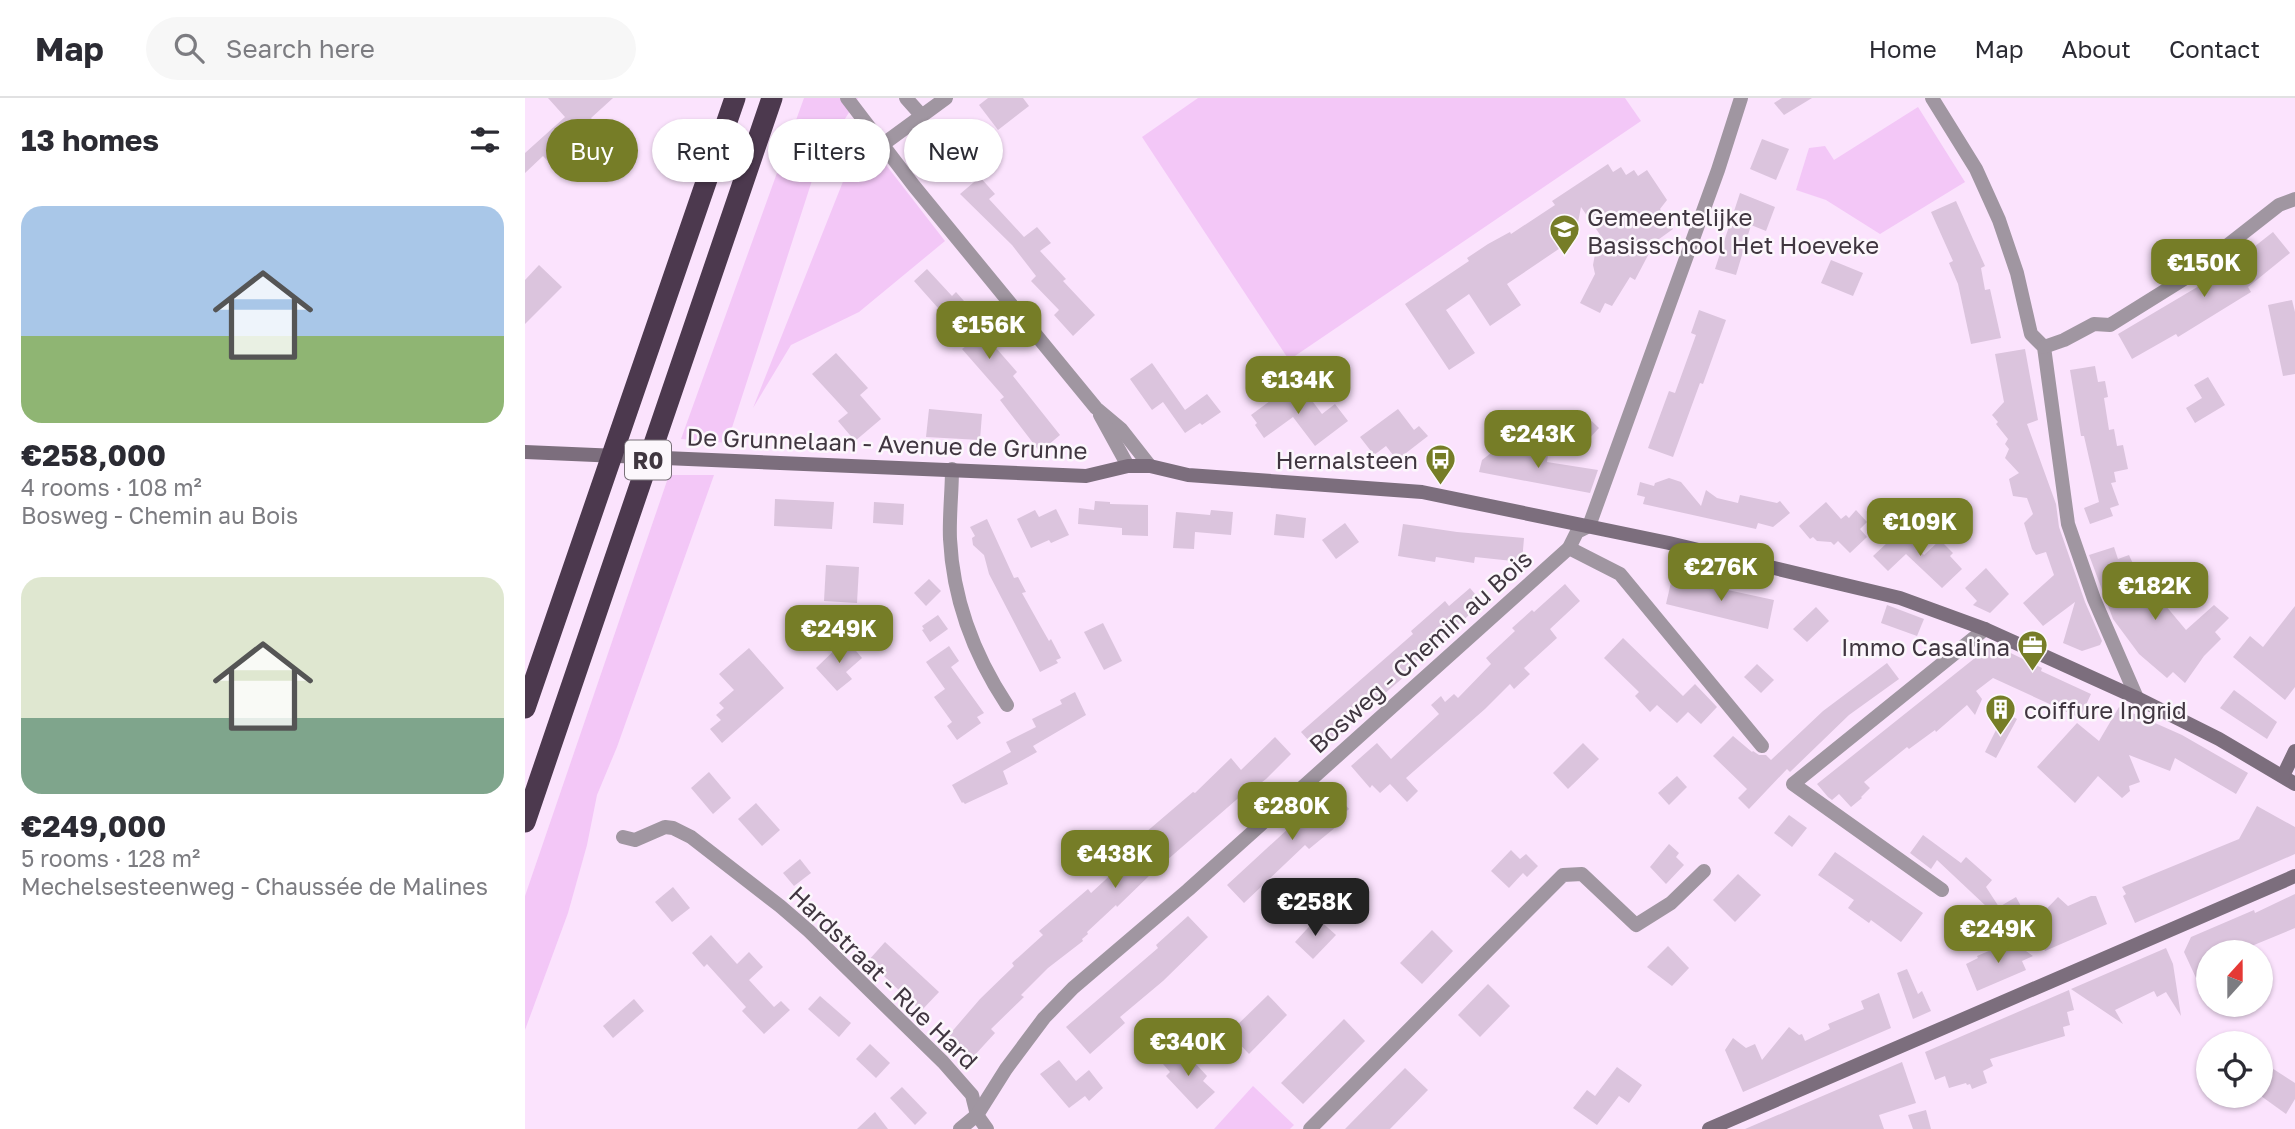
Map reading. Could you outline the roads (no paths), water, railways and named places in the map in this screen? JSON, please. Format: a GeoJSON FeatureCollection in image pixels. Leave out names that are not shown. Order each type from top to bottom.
{"type":"FeatureCollection","features":[{"type":"Feature","properties":{"kind":"highway","name":"R0"},"geometry":{"type":"LineString","coordinates":[[525,708],[735,98]]}},
{"type":"Feature","properties":{"kind":"highway","name":"R0"},"geometry":{"type":"LineString","coordinates":[[525,822],[772,98]]}},
{"type":"Feature","properties":{"kind":"street"},"geometry":{"type":"LineString","coordinates":[[906,98],[922,116]]}},
{"type":"Feature","properties":{"kind":"street"},"geometry":{"type":"LineString","coordinates":[[890,139],[946,98]]}},
{"type":"Feature","properties":{"kind":"street","name":"Bosweg - Chemin au Bois"},"geometry":{"type":"LineString","coordinates":[[960,1129],[977,1115],[1044,1018],[1065,995],[1188,890],[1569,548],[1577,532],[1589,526],[1741,98]]}},
{"type":"Feature","properties":{"kind":"street"},"geometry":{"type":"LineString","coordinates":[[1932,98],[1976,169],[1999,220],[2018,273],[2031,334],[2044,347],[2068,524],[2094,599],[2137,698]]}},
{"type":"Feature","properties":{"kind":"street"},"geometry":{"type":"LineString","coordinates":[[850,101],[863,119]]}},
{"type":"Feature","properties":{"kind":"street"},"geometry":{"type":"LineString","coordinates":[[890,155],[1096,408],[1128,466]]}},
{"type":"Feature","properties":{"kind":"street"},"geometry":{"type":"LineString","coordinates":[[2044,347],[2094,324],[2110,325],[2187,277],[2279,205],[2295,199]]}},
{"type":"Feature","properties":{"kind":"street"},"geometry":{"type":"LineString","coordinates":[[1096,408],[1121,429],[1150,466]]}},
{"type":"Feature","properties":{"kind":"street","name":"De Grunnelaan - Avenue de Grunne"},"geometry":{"type":"LineString","coordinates":[[525,452],[1086,476],[1128,466],[1150,466],[1188,475],[1422,492],[1589,526],[1900,598],[1985,629],[2137,698],[2218,739],[2289,780]]}},
{"type":"Feature","properties":{"kind":"street"},"geometry":{"type":"LineString","coordinates":[[952,469],[950,538],[956,590],[983,667],[1007,705]]}},
{"type":"Feature","properties":{"kind":"street"},"geometry":{"type":"LineString","coordinates":[[1569,548],[1620,574],[1762,746]]}},
{"type":"Feature","properties":{"kind":"street"},"geometry":{"type":"LineString","coordinates":[[1942,890],[1793,784],[1985,629]]}},
{"type":"Feature","properties":{"kind":"street"},"geometry":{"type":"LineString","coordinates":[[2289,780],[2295,751]]}},
{"type":"Feature","properties":{"kind":"street","name":"Hardstraat - Rue Hard"},"geometry":{"type":"LineString","coordinates":[[623,837],[635,840],[664,827],[682,832],[780,906],[943,1062],[972,1095],[977,1115],[987,1129]]}},
{"type":"Feature","properties":{"kind":"street"},"geometry":{"type":"LineString","coordinates":[[1310,1129],[1563,876],[1582,874],[1636,925],[1671,903],[1703,871]]}},
{"type":"Feature","properties":{"kind":"street"},"geometry":{"type":"LineString","coordinates":[[1709,1129],[2295,876]]}},
{"type":"Feature","properties":{"kind":"place","name":"Gemeentelijke Basisschool Het Hoeveke"},"geometry":{"type":"Point","coordinates":[1564,257]}},
{"type":"Feature","properties":{"kind":"place","name":"Hernalsteen"},"geometry":{"type":"Point","coordinates":[1441,486]}},
{"type":"Feature","properties":{"kind":"place","name":"Immo Casalina"},"geometry":{"type":"Point","coordinates":[2033,673]}},
{"type":"Feature","properties":{"kind":"place","name":"coiffure Ingrid"},"geometry":{"type":"Point","coordinates":[2001,736]}}]}
